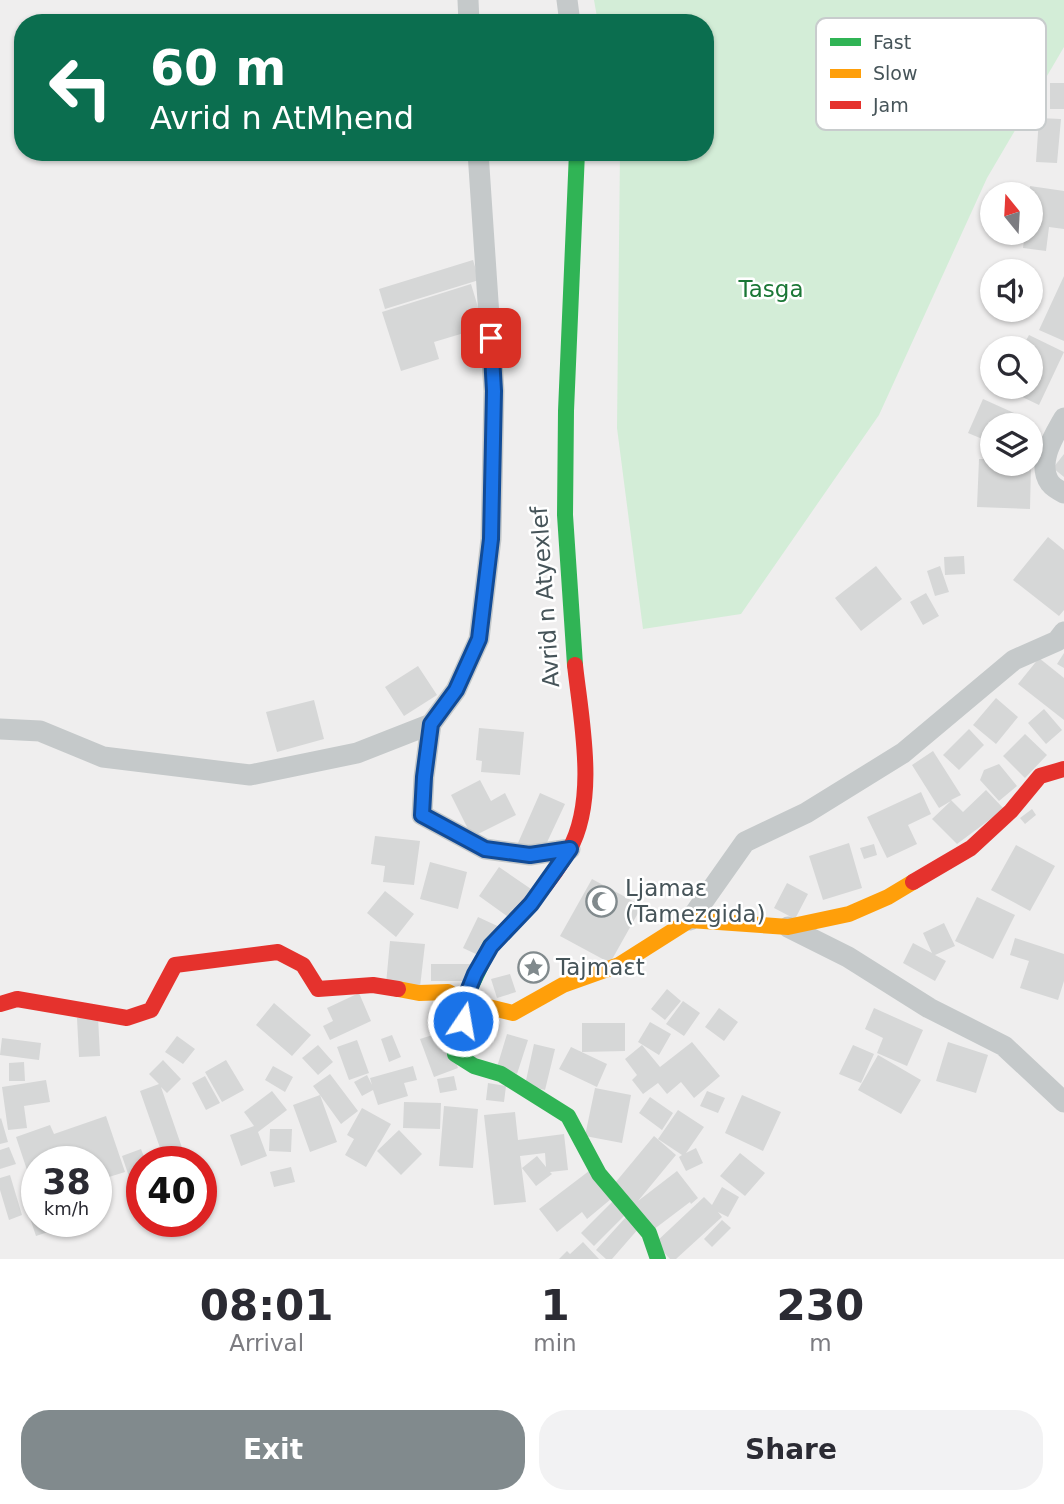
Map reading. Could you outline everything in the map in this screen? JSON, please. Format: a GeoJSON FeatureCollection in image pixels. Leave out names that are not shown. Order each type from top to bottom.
{"type":"FeatureCollection","features":[{"type":"Feature","properties":{"kind":"street"},"geometry":{"type":"LineString","coordinates":[[479,161],[494,391],[491,539],[479,639],[456,690],[431,724],[422,815],[485,849],[530,855],[570,849]]}},
{"type":"Feature","properties":{"kind":"street","name":"Avrid n Atyexlef"},"geometry":{"type":"LineString","coordinates":[[577,161],[565,411],[565,514],[585,768],[583,812],[570,849],[531,904],[491,946],[475,974],[464,1001],[463,1021],[454,1044],[455,1054],[474,1066],[501,1074],[568,1116],[599,1174],[649,1233],[658,1259]]}},
{"type":"Feature","properties":{"kind":"street"},"geometry":{"type":"LineString","coordinates":[[1064,418],[1046,452],[1045,470],[1050,484],[1064,494]]}},
{"type":"Feature","properties":{"kind":"street"},"geometry":{"type":"LineString","coordinates":[[0,1004],[17,999],[127,1018],[151,1010],[175,965],[278,952],[303,965],[318,989],[373,985],[419,993],[448,992],[464,1001],[513,1013],[563,985],[620,965],[690,920],[744,842],[806,813],[903,753],[1014,660],[1056,641],[1064,632]]}},
{"type":"Feature","properties":{"kind":"street"},"geometry":{"type":"LineString","coordinates":[[0,729],[40,731],[103,757],[250,775],[357,753],[431,724]]}},
{"type":"Feature","properties":{"kind":"street"},"geometry":{"type":"LineString","coordinates":[[690,920],[788,927],[849,914],[888,897],[971,848],[1011,811],[1040,776],[1064,769]]}},
{"type":"Feature","properties":{"kind":"street"},"geometry":{"type":"LineString","coordinates":[[788,927],[848,957],[929,1008],[1004,1046],[1064,1102]]}},
{"type":"Feature","properties":{"kind":"green space","name":"Tasga"},"geometry":{"type":"Polygon","coordinates":[[[594,0],[1064,0],[1064,47],[1046,78],[1046,18],[816,18],[816,130],[1015,130],[985,182],[980,182],[980,193],[879,415],[741,614],[643,629],[617,428],[620,161],[714,161],[714,14],[596,14],[594,0]]]}},
{"type":"Feature","properties":{"kind":"building"},"geometry":{"type":"Polygon","coordinates":[[[1050,83],[1064,83],[1064,109],[1050,109],[1050,83]]]}},
{"type":"Feature","properties":{"kind":"building"},"geometry":{"type":"Polygon","coordinates":[[[1046,118],[1061,119],[1057,163],[1036,162],[1038,130],[1046,130],[1046,118]]]}},
{"type":"Feature","properties":{"kind":"building"},"geometry":{"type":"Polygon","coordinates":[[[1043,188],[1064,191],[1064,229],[1049,227],[1046,251],[1023,248],[1023,245],[1043,245],[1043,188]]]}},
{"type":"Feature","properties":{"kind":"building"},"geometry":{"type":"Polygon","coordinates":[[[473,260],[479,280],[385,309],[379,289],[473,260]]]}},
{"type":"Feature","properties":{"kind":"building"},"geometry":{"type":"Polygon","coordinates":[[[1064,276],[1064,341],[1039,330],[1064,276]]]}},
{"type":"Feature","properties":{"kind":"building"},"geometry":{"type":"Polygon","coordinates":[[[471,284],[484,327],[434,342],[439,359],[401,371],[382,312],[471,284]]]}},
{"type":"Feature","properties":{"kind":"building"},"geometry":{"type":"Polygon","coordinates":[[[1043,342],[1064,352],[1043,397],[1043,342]]]}},
{"type":"Feature","properties":{"kind":"building"},"geometry":{"type":"Polygon","coordinates":[[[983,399],[1014,413],[980,413],[980,438],[968,433],[983,399]]]}},
{"type":"Feature","properties":{"kind":"building"},"geometry":{"type":"Polygon","coordinates":[[[1026,399],[1042,399],[1039,405],[1026,399]]]}},
{"type":"Feature","properties":{"kind":"building"},"geometry":{"type":"Polygon","coordinates":[[[1064,454],[1064,477],[1053,468],[1064,454]]]}},
{"type":"Feature","properties":{"kind":"building"},"geometry":{"type":"Polygon","coordinates":[[[979,459],[980,476],[1031,476],[1030,509],[977,507],[979,459]]]}},
{"type":"Feature","properties":{"kind":"building"},"geometry":{"type":"Polygon","coordinates":[[[1048,537],[1064,550],[1064,610],[1059,616],[1013,580],[1048,537]]]}},
{"type":"Feature","properties":{"kind":"building"},"geometry":{"type":"Polygon","coordinates":[[[964,556],[965,574],[945,575],[944,557],[964,556]]]}},
{"type":"Feature","properties":{"kind":"building"},"geometry":{"type":"Polygon","coordinates":[[[876,566],[902,599],[861,631],[835,598],[876,566]]]}},
{"type":"Feature","properties":{"kind":"building"},"geometry":{"type":"Polygon","coordinates":[[[940,566],[949,592],[935,596],[927,571],[940,566]]]}},
{"type":"Feature","properties":{"kind":"building"},"geometry":{"type":"Polygon","coordinates":[[[926,593],[939,616],[923,625],[910,602],[926,593]]]}},
{"type":"Feature","properties":{"kind":"building"},"geometry":{"type":"Polygon","coordinates":[[[1064,653],[1064,668],[1057,664],[1064,653]]]}},
{"type":"Feature","properties":{"kind":"building"},"geometry":{"type":"Polygon","coordinates":[[[1039,658],[1064,678],[1064,720],[1018,684],[1039,658]]]}},
{"type":"Feature","properties":{"kind":"building"},"geometry":{"type":"Polygon","coordinates":[[[418,666],[437,695],[404,716],[385,687],[418,666]]]}},
{"type":"Feature","properties":{"kind":"building"},"geometry":{"type":"Polygon","coordinates":[[[996,698],[1018,717],[996,744],[973,725],[996,698]]]}},
{"type":"Feature","properties":{"kind":"building"},"geometry":{"type":"Polygon","coordinates":[[[314,700],[324,739],[277,752],[266,712],[314,700]]]}},
{"type":"Feature","properties":{"kind":"building"},"geometry":{"type":"Polygon","coordinates":[[[1044,709],[1062,730],[1046,744],[1028,723],[1044,709]]]}},
{"type":"Feature","properties":{"kind":"building"},"geometry":{"type":"Polygon","coordinates":[[[479,728],[524,732],[520,775],[481,772],[482,761],[476,760],[479,728]]]}},
{"type":"Feature","properties":{"kind":"building"},"geometry":{"type":"Polygon","coordinates":[[[969,729],[984,745],[959,770],[943,755],[969,729]]]}},
{"type":"Feature","properties":{"kind":"building"},"geometry":{"type":"Polygon","coordinates":[[[1025,734],[1047,755],[1025,778],[1003,756],[1025,734]]]}},
{"type":"Feature","properties":{"kind":"building"},"geometry":{"type":"Polygon","coordinates":[[[933,751],[961,795],[951,800],[963,812],[986,790],[1004,809],[957,844],[932,819],[951,801],[939,808],[912,765],[933,751]]]}},
{"type":"Feature","properties":{"kind":"building"},"geometry":{"type":"Polygon","coordinates":[[[999,764],[1017,786],[999,801],[980,780],[984,770],[999,764]]]}},
{"type":"Feature","properties":{"kind":"building"},"geometry":{"type":"Polygon","coordinates":[[[480,780],[491,801],[505,793],[516,815],[472,837],[451,795],[480,780]]]}},
{"type":"Feature","properties":{"kind":"building"},"geometry":{"type":"Polygon","coordinates":[[[921,792],[931,814],[908,825],[917,844],[887,858],[867,817],[921,792]]]}},
{"type":"Feature","properties":{"kind":"building"},"geometry":{"type":"Polygon","coordinates":[[[540,793],[565,804],[542,853],[518,843],[540,793]]]}},
{"type":"Feature","properties":{"kind":"building"},"geometry":{"type":"Polygon","coordinates":[[[1032,809],[1036,815],[1025,824],[1020,818],[1032,809]]]}},
{"type":"Feature","properties":{"kind":"building"},"geometry":{"type":"Polygon","coordinates":[[[375,836],[420,841],[414,885],[383,882],[385,866],[371,864],[375,836]]]}},
{"type":"Feature","properties":{"kind":"building"},"geometry":{"type":"Polygon","coordinates":[[[849,843],[862,888],[823,900],[809,856],[849,843]]]}},
{"type":"Feature","properties":{"kind":"building"},"geometry":{"type":"Polygon","coordinates":[[[874,844],[877,855],[864,859],[860,848],[874,844]]]}},
{"type":"Feature","properties":{"kind":"building"},"geometry":{"type":"Polygon","coordinates":[[[1016,845],[1055,866],[1030,911],[991,890],[1016,845]]]}},
{"type":"Feature","properties":{"kind":"building"},"geometry":{"type":"Polygon","coordinates":[[[430,862],[467,872],[458,909],[420,899],[430,862]]]}},
{"type":"Feature","properties":{"kind":"building"},"geometry":{"type":"Polygon","coordinates":[[[499,867],[531,889],[511,919],[479,896],[499,867]]]}},
{"type":"Feature","properties":{"kind":"building"},"geometry":{"type":"Polygon","coordinates":[[[592,879],[642,906],[610,963],[560,936],[592,879]]]}},
{"type":"Feature","properties":{"kind":"building"},"geometry":{"type":"Polygon","coordinates":[[[787,883],[808,894],[795,919],[774,908],[787,883]]]}},
{"type":"Feature","properties":{"kind":"building"},"geometry":{"type":"Polygon","coordinates":[[[385,891],[414,914],[396,937],[367,913],[385,891]]]}},
{"type":"Feature","properties":{"kind":"building"},"geometry":{"type":"Polygon","coordinates":[[[977,897],[1015,915],[993,959],[955,941],[977,897]]]}},
{"type":"Feature","properties":{"kind":"building"},"geometry":{"type":"Polygon","coordinates":[[[478,917],[506,930],[491,961],[463,948],[478,917]]]}},
{"type":"Feature","properties":{"kind":"building"},"geometry":{"type":"Polygon","coordinates":[[[944,923],[955,946],[935,955],[946,961],[935,981],[903,963],[913,943],[932,953],[923,933],[944,923]]]}},
{"type":"Feature","properties":{"kind":"building"},"geometry":{"type":"Polygon","coordinates":[[[1015,938],[1064,954],[1064,981],[1058,1000],[1020,988],[1029,961],[1010,955],[1015,938]]]}},
{"type":"Feature","properties":{"kind":"building"},"geometry":{"type":"Polygon","coordinates":[[[390,941],[425,944],[420,987],[386,984],[390,941]]]}},
{"type":"Feature","properties":{"kind":"building"},"geometry":{"type":"Polygon","coordinates":[[[431,964],[470,964],[470,981],[431,981],[431,964]]]}},
{"type":"Feature","properties":{"kind":"building"},"geometry":{"type":"Polygon","coordinates":[[[510,974],[516,992],[497,998],[491,979],[510,974]]]}},
{"type":"Feature","properties":{"kind":"building"},"geometry":{"type":"Polygon","coordinates":[[[667,989],[681,1001],[665,1020],[651,1009],[667,989]]]}},
{"type":"Feature","properties":{"kind":"building"},"geometry":{"type":"Polygon","coordinates":[[[359,993],[371,1021],[330,1040],[323,1026],[333,1021],[327,1008],[359,993]]]}},
{"type":"Feature","properties":{"kind":"building"},"geometry":{"type":"Polygon","coordinates":[[[683,1001],[700,1013],[684,1036],[666,1024],[683,1001]]]}},
{"type":"Feature","properties":{"kind":"building"},"geometry":{"type":"Polygon","coordinates":[[[274,1003],[311,1035],[292,1056],[256,1025],[274,1003]]]}},
{"type":"Feature","properties":{"kind":"building"},"geometry":{"type":"Polygon","coordinates":[[[719,1008],[738,1022],[724,1041],[705,1027],[719,1008]]]}},
{"type":"Feature","properties":{"kind":"building"},"geometry":{"type":"Polygon","coordinates":[[[874,1008],[923,1030],[907,1066],[877,1053],[883,1038],[865,1029],[874,1008]]]}},
{"type":"Feature","properties":{"kind":"building"},"geometry":{"type":"Polygon","coordinates":[[[98,1017],[100,1056],[79,1057],[77,1018],[98,1017]]]}},
{"type":"Feature","properties":{"kind":"building"},"geometry":{"type":"Polygon","coordinates":[[[650,1022],[671,1034],[659,1055],[638,1042],[650,1022]]]}},
{"type":"Feature","properties":{"kind":"building"},"geometry":{"type":"Polygon","coordinates":[[[582,1023],[625,1023],[625,1051],[582,1052],[582,1023]]]}},
{"type":"Feature","properties":{"kind":"building"},"geometry":{"type":"Polygon","coordinates":[[[445,1031],[458,1068],[434,1077],[420,1039],[445,1031]]]}},
{"type":"Feature","properties":{"kind":"building"},"geometry":{"type":"Polygon","coordinates":[[[507,1034],[528,1040],[517,1074],[497,1067],[507,1034]]]}},
{"type":"Feature","properties":{"kind":"building"},"geometry":{"type":"Polygon","coordinates":[[[392,1035],[401,1057],[389,1062],[381,1039],[392,1035]]]}},
{"type":"Feature","properties":{"kind":"building"},"geometry":{"type":"Polygon","coordinates":[[[177,1036],[195,1049],[183,1064],[165,1052],[177,1036]]]}},
{"type":"Feature","properties":{"kind":"building"},"geometry":{"type":"Polygon","coordinates":[[[2,1038],[41,1043],[39,1060],[0,1055],[2,1038]]]}},
{"type":"Feature","properties":{"kind":"building"},"geometry":{"type":"Polygon","coordinates":[[[357,1040],[369,1073],[349,1080],[337,1047],[357,1040]]]}},
{"type":"Feature","properties":{"kind":"building"},"geometry":{"type":"Polygon","coordinates":[[[692,1042],[720,1076],[694,1098],[681,1082],[667,1094],[658,1083],[643,1094],[632,1080],[637,1075],[625,1059],[642,1045],[660,1067],[692,1042]]]}},
{"type":"Feature","properties":{"kind":"building"},"geometry":{"type":"Polygon","coordinates":[[[948,1042],[988,1055],[976,1093],[936,1081],[948,1042]]]}},
{"type":"Feature","properties":{"kind":"building"},"geometry":{"type":"Polygon","coordinates":[[[534,1044],[555,1049],[545,1090],[525,1085],[534,1044]]]}},
{"type":"Feature","properties":{"kind":"building"},"geometry":{"type":"Polygon","coordinates":[[[318,1045],[333,1062],[318,1075],[302,1058],[318,1045]]]}},
{"type":"Feature","properties":{"kind":"building"},"geometry":{"type":"Polygon","coordinates":[[[853,1045],[874,1054],[861,1083],[839,1074],[853,1045]]]}},
{"type":"Feature","properties":{"kind":"building"},"geometry":{"type":"Polygon","coordinates":[[[571,1047],[607,1064],[597,1087],[559,1069],[571,1047]]]}},
{"type":"Feature","properties":{"kind":"building"},"geometry":{"type":"Polygon","coordinates":[[[878,1055],[921,1080],[901,1114],[858,1090],[878,1055]]]}},
{"type":"Feature","properties":{"kind":"building"},"geometry":{"type":"Polygon","coordinates":[[[163,1060],[181,1079],[167,1093],[161,1087],[181,1146],[159,1146],[140,1091],[159,1084],[149,1074],[163,1060]]]}},
{"type":"Feature","properties":{"kind":"building"},"geometry":{"type":"Polygon","coordinates":[[[226,1060],[244,1090],[222,1102],[205,1072],[226,1060]]]}},
{"type":"Feature","properties":{"kind":"building"},"geometry":{"type":"Polygon","coordinates":[[[24,1062],[25,1081],[9,1081],[9,1063],[24,1062]]]}},
{"type":"Feature","properties":{"kind":"building"},"geometry":{"type":"Polygon","coordinates":[[[273,1066],[293,1077],[285,1092],[265,1080],[273,1066]]]}},
{"type":"Feature","properties":{"kind":"building"},"geometry":{"type":"Polygon","coordinates":[[[413,1066],[417,1080],[404,1083],[408,1096],[378,1105],[373,1090],[362,1096],[354,1082],[367,1075],[372,1085],[370,1078],[413,1066]]]}},
{"type":"Feature","properties":{"kind":"building"},"geometry":{"type":"Polygon","coordinates":[[[330,1074],[358,1111],[341,1124],[313,1086],[330,1074]]]}},
{"type":"Feature","properties":{"kind":"building"},"geometry":{"type":"Polygon","coordinates":[[[205,1076],[220,1103],[206,1110],[192,1083],[205,1076]]]}},
{"type":"Feature","properties":{"kind":"building"},"geometry":{"type":"Polygon","coordinates":[[[454,1076],[457,1090],[440,1093],[437,1079],[454,1076]]]}},
{"type":"Feature","properties":{"kind":"building"},"geometry":{"type":"Polygon","coordinates":[[[46,1080],[50,1102],[24,1106],[27,1128],[8,1130],[2,1087],[46,1080]]]}},
{"type":"Feature","properties":{"kind":"building"},"geometry":{"type":"Polygon","coordinates":[[[488,1083],[506,1086],[504,1102],[486,1100],[488,1083]]]}},
{"type":"Feature","properties":{"kind":"building"},"geometry":{"type":"Polygon","coordinates":[[[595,1088],[631,1095],[622,1143],[585,1136],[595,1088]]]}},
{"type":"Feature","properties":{"kind":"building"},"geometry":{"type":"Polygon","coordinates":[[[272,1091],[287,1110],[258,1132],[267,1156],[241,1166],[230,1135],[254,1126],[244,1112],[272,1091]]]}},
{"type":"Feature","properties":{"kind":"building"},"geometry":{"type":"Polygon","coordinates":[[[707,1091],[725,1098],[718,1113],[700,1106],[707,1091]]]}},
{"type":"Feature","properties":{"kind":"building"},"geometry":{"type":"Polygon","coordinates":[[[320,1095],[337,1142],[310,1152],[293,1105],[320,1095]]]}},
{"type":"Feature","properties":{"kind":"building"},"geometry":{"type":"Polygon","coordinates":[[[742,1095],[781,1112],[763,1151],[725,1133],[742,1095]]]}},
{"type":"Feature","properties":{"kind":"building"},"geometry":{"type":"Polygon","coordinates":[[[650,1097],[673,1113],[662,1130],[639,1113],[650,1097]]]}},
{"type":"Feature","properties":{"kind":"building"},"geometry":{"type":"Polygon","coordinates":[[[404,1102],[441,1103],[440,1129],[403,1128],[404,1102]]]}},
{"type":"Feature","properties":{"kind":"building"},"geometry":{"type":"Polygon","coordinates":[[[444,1106],[478,1109],[473,1168],[439,1166],[444,1106]]]}},
{"type":"Feature","properties":{"kind":"building"},"geometry":{"type":"Polygon","coordinates":[[[362,1108],[391,1124],[366,1167],[345,1155],[354,1139],[347,1135],[362,1108]]]}},
{"type":"Feature","properties":{"kind":"building"},"geometry":{"type":"Polygon","coordinates":[[[678,1110],[704,1127],[686,1153],[696,1148],[703,1163],[686,1171],[679,1157],[682,1155],[658,1139],[678,1110]]]}},
{"type":"Feature","properties":{"kind":"building"},"geometry":{"type":"Polygon","coordinates":[[[515,1112],[518,1140],[564,1134],[568,1170],[550,1172],[552,1174],[536,1186],[522,1168],[537,1156],[546,1167],[545,1153],[520,1156],[526,1202],[494,1205],[484,1115],[515,1112]]]}},
{"type":"Feature","properties":{"kind":"building"},"geometry":{"type":"Polygon","coordinates":[[[106,1116],[125,1172],[112,1176],[112,1146],[21,1146],[21,1152],[16,1137],[50,1125],[54,1134],[106,1116]]]}},
{"type":"Feature","properties":{"kind":"building"},"geometry":{"type":"Polygon","coordinates":[[[0,1119],[8,1142],[0,1144],[0,1119]]]}},
{"type":"Feature","properties":{"kind":"building"},"geometry":{"type":"Polygon","coordinates":[[[270,1129],[292,1129],[291,1152],[269,1151],[270,1129]]]}},
{"type":"Feature","properties":{"kind":"building"},"geometry":{"type":"Polygon","coordinates":[[[399,1130],[422,1154],[401,1175],[377,1151],[399,1130]]]}},
{"type":"Feature","properties":{"kind":"building"},"geometry":{"type":"Polygon","coordinates":[[[654,1136],[676,1155],[638,1201],[677,1171],[698,1198],[653,1230],[615,1183],[654,1136]]]}},
{"type":"Feature","properties":{"kind":"building"},"geometry":{"type":"Polygon","coordinates":[[[9,1147],[16,1164],[0,1169],[0,1150],[9,1147]]]}},
{"type":"Feature","properties":{"kind":"building"},"geometry":{"type":"Polygon","coordinates":[[[740,1153],[765,1173],[745,1196],[720,1176],[740,1153]]]}},
{"type":"Feature","properties":{"kind":"building"},"geometry":{"type":"Polygon","coordinates":[[[291,1167],[295,1182],[274,1187],[270,1172],[291,1167]]]}},
{"type":"Feature","properties":{"kind":"building"},"geometry":{"type":"Polygon","coordinates":[[[589,1171],[611,1199],[587,1219],[582,1212],[557,1232],[539,1209],[589,1171]]]}},
{"type":"Feature","properties":{"kind":"building"},"geometry":{"type":"Polygon","coordinates":[[[10,1175],[21,1212],[21,1215],[9,1220],[0,1190],[0,1178],[10,1175]]]}},
{"type":"Feature","properties":{"kind":"building"},"geometry":{"type":"Polygon","coordinates":[[[722,1187],[739,1197],[728,1217],[718,1212],[722,1217],[676,1259],[670,1259],[655,1243],[704,1197],[712,1205],[722,1187]]]}},
{"type":"Feature","properties":{"kind":"building"},"geometry":{"type":"Polygon","coordinates":[[[613,1201],[626,1214],[594,1246],[581,1233],[613,1201]]]}},
{"type":"Feature","properties":{"kind":"building"},"geometry":{"type":"Polygon","coordinates":[[[626,1217],[639,1228],[612,1259],[606,1259],[596,1250],[626,1217]]]}},
{"type":"Feature","properties":{"kind":"building"},"geometry":{"type":"Polygon","coordinates":[[[722,1220],[731,1228],[712,1247],[704,1239],[722,1220]]]}},
{"type":"Feature","properties":{"kind":"building"},"geometry":{"type":"Polygon","coordinates":[[[583,1242],[599,1259],[559,1259],[567,1251],[570,1254],[583,1242]]]}},
{"type":"Feature","properties":{"kind":"traffic: fast"},"geometry":{"type":"LineString","coordinates":[[575,665],[565,515],[566,411],[577,161]]}},
{"type":"Feature","properties":{"kind":"traffic: fast"},"geometry":{"type":"LineString","coordinates":[[498,938],[490,946],[464,1001],[462,1021],[454,1044],[455,1054],[474,1066],[501,1074],[568,1116],[599,1174],[649,1233],[658,1259]]}},
{"type":"Feature","properties":{"kind":"traffic: slow"},"geometry":{"type":"LineString","coordinates":[[398,989],[419,993],[448,992],[464,1001],[513,1013],[563,985],[619,965],[690,920],[788,927],[849,914],[888,897],[913,882]]}},
{"type":"Feature","properties":{"kind":"traffic: jam"},"geometry":{"type":"LineString","coordinates":[[498,938],[554,874],[578,830],[583,807],[585,759],[575,665]]}},
{"type":"Feature","properties":{"kind":"traffic: jam"},"geometry":{"type":"LineString","coordinates":[[913,882],[971,848],[1011,811],[1040,776],[1064,769]]}},
{"type":"Feature","properties":{"kind":"traffic: jam"},"geometry":{"type":"LineString","coordinates":[[0,1004],[17,999],[127,1018],[151,1010],[175,965],[278,952],[303,965],[318,989],[373,985],[398,989]]}},
{"type":"Feature","properties":{"kind":"place","name":"Ljamaɛ (Tamezgida)"},"geometry":{"type":"Point","coordinates":[602,901]}},
{"type":"Feature","properties":{"kind":"place","name":"Tajmaɛt"},"geometry":{"type":"Point","coordinates":[533,967]}},
{"type":"Feature","properties":{"kind":"route"},"geometry":{"type":"LineString","coordinates":[[463,1021],[464,1001],[491,946],[531,904],[570,849],[530,855],[485,849],[422,815],[431,724],[456,690],[479,639],[491,539],[494,391],[491,338]]}}]}
